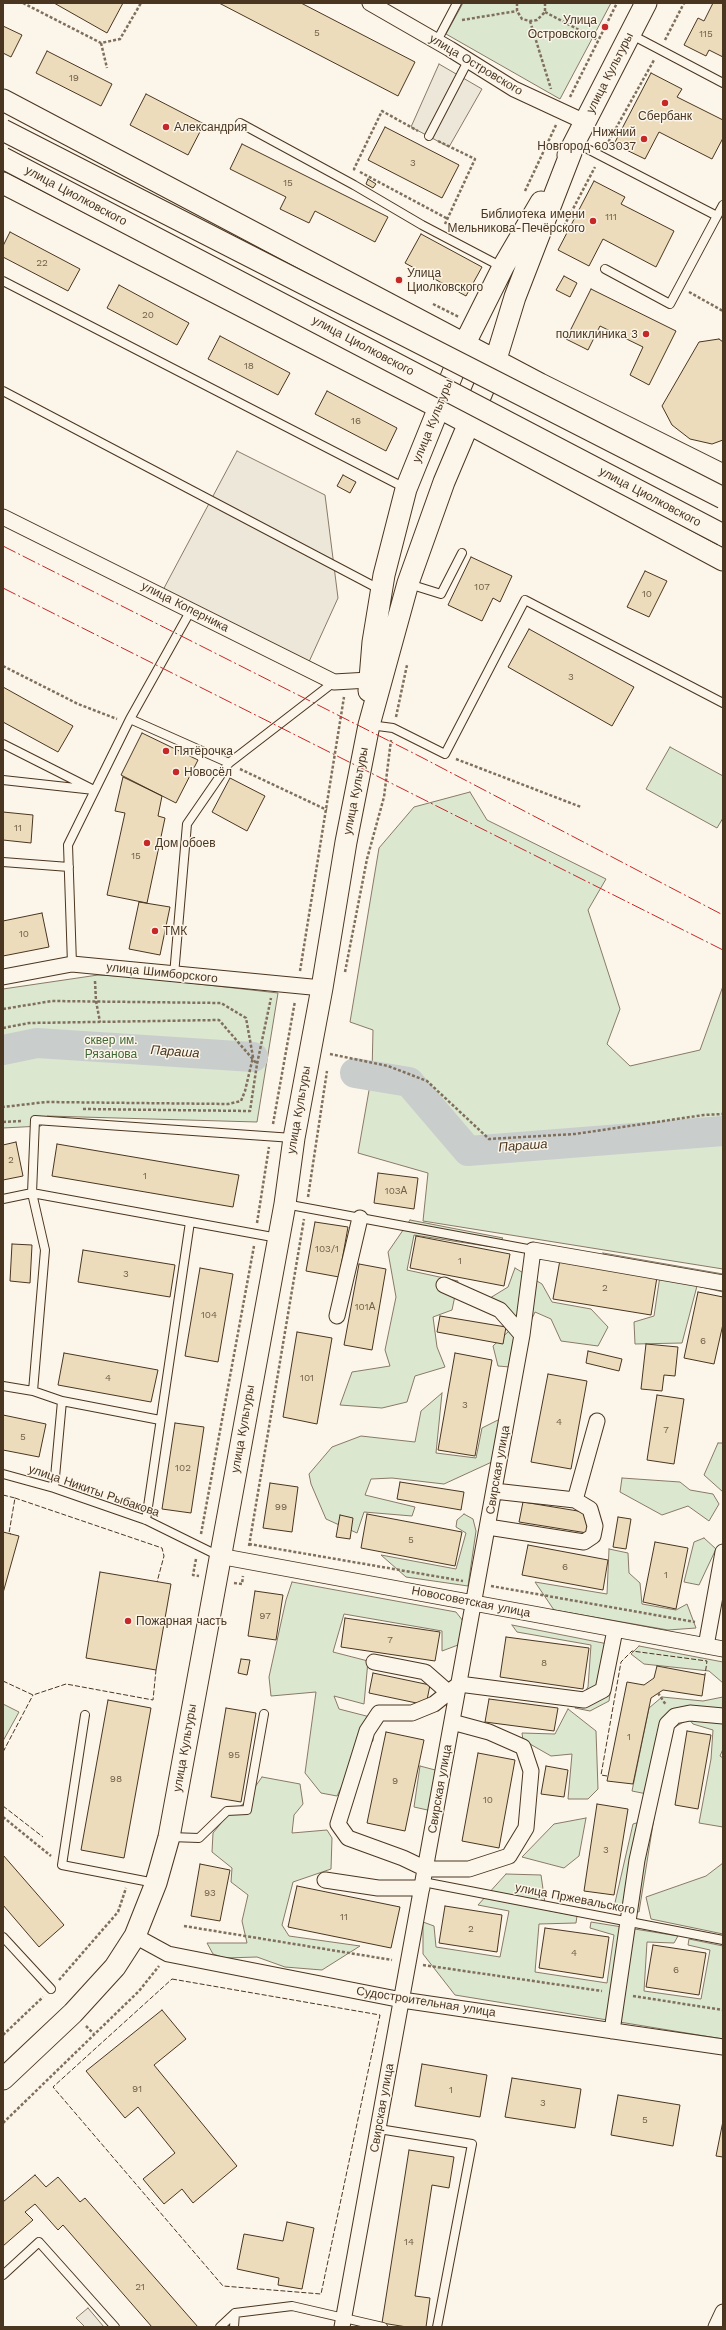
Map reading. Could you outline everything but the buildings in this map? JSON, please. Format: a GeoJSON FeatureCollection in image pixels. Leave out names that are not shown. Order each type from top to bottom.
{"type":"FeatureCollection","features":[{"type":"Feature","properties":{"kind":"main road","name":"улица Культуры"},"geometry":{"type":"LineString","coordinates":[[369,725],[370,680],[382,590],[394,530],[406,489],[465,343],[503,267],[575,142],[646,3]]}},
{"type":"Feature","properties":{"kind":"main road"},"geometry":{"type":"LineString","coordinates":[[3,100],[496,359],[540,384],[723,475]]}},
{"type":"Feature","properties":{"kind":"main road","name":"улица Циолковского"},"geometry":{"type":"LineString","coordinates":[[3,130],[723,498]]}},
{"type":"Feature","properties":{"kind":"main road","name":"улица Культуры"},"geometry":{"type":"LineString","coordinates":[[3,2079],[82,2003],[115,1967],[135,1936],[156,1883],[169,1837],[278,1238],[346,842],[369,725],[408,583],[444,482],[496,359],[515,297],[575,142]]}},
{"type":"Feature","properties":{"kind":"main road","name":"улица Циолковского"},"geometry":{"type":"LineString","coordinates":[[3,158],[723,535]]}},
{"type":"Feature","properties":{"kind":"main road"},"geometry":{"type":"LineString","coordinates":[[3,183],[438,407],[723,560]]}},
{"type":"Feature","properties":{"kind":"street","name":"улица Островского"},"geometry":{"type":"LineString","coordinates":[[370,3],[437,41],[514,89],[562,113],[585,122]]}},
{"type":"Feature","properties":{"kind":"street","name":"улица Коперника"},"geometry":{"type":"LineString","coordinates":[[3,517],[191,610],[340,681],[370,680]]}},
{"type":"Feature","properties":{"kind":"street","name":"улица Шимборского"},"geometry":{"type":"LineString","coordinates":[[3,977],[72,964],[174,975],[322,988]]}},
{"type":"Feature","properties":{"kind":"street"},"geometry":{"type":"LineString","coordinates":[[337,1316],[360,1218]]}},
{"type":"Feature","properties":{"kind":"street"},"geometry":{"type":"LineString","coordinates":[[533,1250],[723,1283]]}},
{"type":"Feature","properties":{"kind":"street","name":"Свирская улица"},"geometry":{"type":"LineString","coordinates":[[343,2323],[452,1722],[454,1689],[474,1603],[522,1335],[533,1250]]}},
{"type":"Feature","properties":{"kind":"street"},"geometry":{"type":"LineString","coordinates":[[444,1285],[500,1310],[522,1335]]}},
{"type":"Feature","properties":{"kind":"street"},"geometry":{"type":"LineString","coordinates":[[575,1500],[597,1421]]}},
{"type":"Feature","properties":{"kind":"street"},"geometry":{"type":"LineString","coordinates":[[488,1527],[584,1542],[593,1536],[595,1526],[590,1509],[575,1500],[494,1491]]}},
{"type":"Feature","properties":{"kind":"street"},"geometry":{"type":"LineString","coordinates":[[706,1646],[723,1552]]}},
{"type":"Feature","properties":{"kind":"street","name":"Новосоветская улица"},"geometry":{"type":"LineString","coordinates":[[219,1556],[615,1630],[723,1648]]}},
{"type":"Feature","properties":{"kind":"street"},"geometry":{"type":"LineString","coordinates":[[374,1662],[425,1672],[454,1689],[584,1700],[603,1690],[615,1630]]}},
{"type":"Feature","properties":{"kind":"street"},"geometry":{"type":"LineString","coordinates":[[424,1880],[403,1858],[348,1838],[338,1824],[367,1731],[380,1713],[412,1713],[434,1704],[454,1689]]}},
{"type":"Feature","properties":{"kind":"street"},"geometry":{"type":"LineString","coordinates":[[612,2031],[637,1860],[667,1724],[674,1716],[690,1714],[723,1716]]}},
{"type":"Feature","properties":{"kind":"street"},"geometry":{"type":"LineString","coordinates":[[325,1880],[378,1888],[424,1880],[469,1869],[509,1856],[526,1828],[531,1771],[523,1747],[489,1732],[452,1722]]}},
{"type":"Feature","properties":{"kind":"street","name":"Судостроительная улица"},"geometry":{"type":"LineString","coordinates":[[135,1936],[168,1954],[402,2000],[723,2047]]}},
{"type":"Feature","properties":{"kind":"street"},"geometry":{"type":"LineString","coordinates":[[716,2327],[723,2312]]}},
{"type":"Feature","properties":{"kind":"lane"},"geometry":{"type":"LineString","coordinates":[[437,41],[457,3]]}},
{"type":"Feature","properties":{"kind":"lane"},"geometry":{"type":"LineString","coordinates":[[630,34],[723,83]]}},
{"type":"Feature","properties":{"kind":"lane"},"geometry":{"type":"LineString","coordinates":[[429,136],[468,61]]}},
{"type":"Feature","properties":{"kind":"lane"},"geometry":{"type":"LineString","coordinates":[[240,123],[354,185],[422,225],[503,267]]}},
{"type":"Feature","properties":{"kind":"lane"},"geometry":{"type":"LineString","coordinates":[[575,142],[717,216]]}},
{"type":"Feature","properties":{"kind":"lane"},"geometry":{"type":"LineString","coordinates":[[605,269],[670,304],[723,205]]}},
{"type":"Feature","properties":{"kind":"lane"},"geometry":{"type":"LineString","coordinates":[[3,281],[406,489]]}},
{"type":"Feature","properties":{"kind":"lane"},"geometry":{"type":"LineString","coordinates":[[3,391],[382,590]]}},
{"type":"Feature","properties":{"kind":"lane"},"geometry":{"type":"LineString","coordinates":[[408,583],[441,594],[462,553]]}},
{"type":"Feature","properties":{"kind":"lane"},"geometry":{"type":"LineString","coordinates":[[369,725],[393,728],[445,754],[525,600],[723,703]]}},
{"type":"Feature","properties":{"kind":"lane"},"geometry":{"type":"LineString","coordinates":[[72,964],[68,845],[129,721],[191,610]]}},
{"type":"Feature","properties":{"kind":"lane"},"geometry":{"type":"LineString","coordinates":[[174,975],[187,824],[228,763],[340,681]]}},
{"type":"Feature","properties":{"kind":"lane"},"geometry":{"type":"LineString","coordinates":[[129,721],[228,763]]}},
{"type":"Feature","properties":{"kind":"lane"},"geometry":{"type":"LineString","coordinates":[[3,744],[94,790]]}},
{"type":"Feature","properties":{"kind":"lane"},"geometry":{"type":"LineString","coordinates":[[3,780],[94,790]]}},
{"type":"Feature","properties":{"kind":"lane"},"geometry":{"type":"LineString","coordinates":[[3,862],[69,867]]}},
{"type":"Feature","properties":{"kind":"lane"},"geometry":{"type":"LineString","coordinates":[[33,1391],[46,1250],[32,1193],[35,1120],[294,1138]]}},
{"type":"Feature","properties":{"kind":"lane"},"geometry":{"type":"LineString","coordinates":[[3,1199],[32,1193],[278,1238]]}},
{"type":"Feature","properties":{"kind":"lane"},"geometry":{"type":"LineString","coordinates":[[284,1204],[533,1250]]}},
{"type":"Feature","properties":{"kind":"lane"},"geometry":{"type":"LineString","coordinates":[[146,1520],[190,1222]]}},
{"type":"Feature","properties":{"kind":"lane"},"geometry":{"type":"LineString","coordinates":[[3,1386],[33,1391],[62,1401],[160,1420]]}},
{"type":"Feature","properties":{"kind":"lane"},"geometry":{"type":"LineString","coordinates":[[54,1488],[62,1401]]}},
{"type":"Feature","properties":{"kind":"lane","name":"улица Никиты Рыбакова"},"geometry":{"type":"LineString","coordinates":[[3,1474],[54,1488],[146,1520],[219,1556]]}},
{"type":"Feature","properties":{"kind":"lane"},"geometry":{"type":"LineString","coordinates":[[169,1837],[199,1838],[227,1811],[247,1810],[264,1714]]}},
{"type":"Feature","properties":{"kind":"lane"},"geometry":{"type":"LineString","coordinates":[[85,1715],[62,1865],[156,1883]]}},
{"type":"Feature","properties":{"kind":"lane","name":"улица Пржевальского"},"geometry":{"type":"LineString","coordinates":[[424,1880],[723,1940]]}},
{"type":"Feature","properties":{"kind":"lane"},"geometry":{"type":"LineString","coordinates":[[3,1937],[51,1989]]}},
{"type":"Feature","properties":{"kind":"lane"},"geometry":{"type":"LineString","coordinates":[[378,2129],[472,2144],[437,2327]]}},
{"type":"Feature","properties":{"kind":"lane"},"geometry":{"type":"LineString","coordinates":[[3,2275],[39,2242],[115,2327]]}},
{"type":"Feature","properties":{"kind":"lane"},"geometry":{"type":"LineString","coordinates":[[220,2327],[235,2314],[292,2306],[343,2323],[383,2327]]}},
{"type":"Feature","properties":{"kind":"lane"},"geometry":{"type":"LineString","coordinates":[[234,2327],[235,2314]]}},
{"type":"Feature","properties":{"kind":"path"},"geometry":{"type":"LineString","coordinates":[[23,3],[101,43],[120,39],[141,3]]}},
{"type":"Feature","properties":{"kind":"path"},"geometry":{"type":"LineString","coordinates":[[517,3],[516,10],[522,19],[530,21],[537,20],[545,12]]}},
{"type":"Feature","properties":{"kind":"path"},"geometry":{"type":"LineString","coordinates":[[544,3],[545,12]]}},
{"type":"Feature","properties":{"kind":"path"},"geometry":{"type":"LineString","coordinates":[[521,198],[617,3]]}},
{"type":"Feature","properties":{"kind":"path"},"geometry":{"type":"LineString","coordinates":[[562,230],[684,3]]}},
{"type":"Feature","properties":{"kind":"path"},"geometry":{"type":"LineString","coordinates":[[446,23],[516,10]]}},
{"type":"Feature","properties":{"kind":"path"},"geometry":{"type":"LineString","coordinates":[[545,12],[598,40]]}},
{"type":"Feature","properties":{"kind":"path"},"geometry":{"type":"LineString","coordinates":[[530,21],[550,88],[557,91]]}},
{"type":"Feature","properties":{"kind":"path"},"geometry":{"type":"LineString","coordinates":[[101,43],[107,68]]}},
{"type":"Feature","properties":{"kind":"path"},"geometry":{"type":"LineString","coordinates":[[563,94],[570,96]]}},
{"type":"Feature","properties":{"kind":"path"},"geometry":{"type":"LineString","coordinates":[[382,111],[429,136],[476,159],[448,219],[354,169],[382,111]]}},
{"type":"Feature","properties":{"kind":"path"},"geometry":{"type":"LineString","coordinates":[[679,286],[723,311]]}},
{"type":"Feature","properties":{"kind":"path"},"geometry":{"type":"LineString","coordinates":[[345,976],[367,859],[384,797],[393,728],[408,658]]}},
{"type":"Feature","properties":{"kind":"path"},"geometry":{"type":"LineString","coordinates":[[3,666],[78,704],[129,721]]}},
{"type":"Feature","properties":{"kind":"path"},"geometry":{"type":"LineString","coordinates":[[328,1070],[242,1584],[193,1575],[256,1234],[271,1137],[298,986],[326,810],[340,681]]}},
{"type":"Feature","properties":{"kind":"path"},"geometry":{"type":"LineString","coordinates":[[445,754],[581,807]]}},
{"type":"Feature","properties":{"kind":"path"},"geometry":{"type":"LineString","coordinates":[[228,763],[326,810]]}},
{"type":"Feature","properties":{"kind":"path"},"geometry":{"type":"LineString","coordinates":[[95,966],[96,1001],[100,1022]]}},
{"type":"Feature","properties":{"kind":"path"},"geometry":{"type":"LineString","coordinates":[[80,1109],[250,1111],[257,1064],[274,984]]}},
{"type":"Feature","properties":{"kind":"path"},"geometry":{"type":"LineString","coordinates":[[3,1009],[52,1001],[221,1003],[246,1018],[253,1058],[245,1091],[241,1100],[228,1104],[46,1102],[3,1107]]}},
{"type":"Feature","properties":{"kind":"path"},"geometry":{"type":"LineString","coordinates":[[3,1028],[29,1023],[219,1020],[257,1064]]}},
{"type":"Feature","properties":{"kind":"path"},"geometry":{"type":"LineString","coordinates":[[329,1062],[331,1047]]}},
{"type":"Feature","properties":{"kind":"path"},"geometry":{"type":"LineString","coordinates":[[330,1054],[388,1066],[427,1081],[489,1139],[575,1134],[704,1115],[723,1114]]}},
{"type":"Feature","properties":{"kind":"path"},"geometry":{"type":"LineString","coordinates":[[3,1122],[35,1120]]}},
{"type":"Feature","properties":{"kind":"path"},"geometry":{"type":"LineString","coordinates":[[3,1817],[62,1865]]}},
{"type":"Feature","properties":{"kind":"path"},"geometry":{"type":"LineString","coordinates":[[3,2035],[51,1989],[118,1912],[130,1878]]}},
{"type":"Feature","properties":{"kind":"path"},"geometry":{"type":"LineString","coordinates":[[184,1926],[723,2010]]}},
{"type":"Feature","properties":{"kind":"path"},"geometry":{"type":"LineString","coordinates":[[3,2123],[139,1991],[168,1954]]}},
{"type":"Feature","properties":{"kind":"green space"},"geometry":{"type":"Polygon","coordinates":[[[463,3],[611,3],[560,99],[446,34],[463,3]]]}},
{"type":"Feature","properties":{"kind":"green space"},"geometry":{"type":"Polygon","coordinates":[[[670,747],[723,776],[723,818],[717,828],[646,789],[670,747]]]}},
{"type":"Feature","properties":{"kind":"green space"},"geometry":{"type":"Polygon","coordinates":[[[470,792],[487,820],[606,879],[588,910],[620,1009],[607,1044],[630,1066],[700,1050],[723,986],[723,1127],[468,1149],[411,1080],[372,1073],[373,1030],[350,1022],[379,848],[414,807],[470,792]]]}},
{"type":"Feature","properties":{"kind":"green space","name":"сквер им. Рязанова"},"geometry":{"type":"Polygon","coordinates":[[[98,975],[137,977],[278,993],[257,1122],[47,1116],[41,1126],[3,1128],[3,989],[98,975]]]}},
{"type":"Feature","properties":{"kind":"green space"},"geometry":{"type":"Polygon","coordinates":[[[371,1079],[408,1084],[467,1153],[723,1132],[723,1269],[423,1221],[428,1173],[358,1153],[371,1079]]]}},
{"type":"Feature","properties":{"kind":"green space"},"geometry":{"type":"Polygon","coordinates":[[[410,1220],[503,1238],[492,1247],[414,1235],[407,1270],[458,1281],[452,1310],[433,1317],[437,1347],[445,1367],[415,1376],[407,1402],[382,1408],[340,1405],[352,1372],[390,1366],[385,1350],[396,1297],[388,1252],[410,1220]]]}},
{"type":"Feature","properties":{"kind":"green space"},"geometry":{"type":"Polygon","coordinates":[[[603,1253],[723,1274],[723,1292],[697,1286],[682,1343],[635,1344],[634,1322],[654,1316],[660,1276],[609,1266],[603,1253]]]}},
{"type":"Feature","properties":{"kind":"green space"},"geometry":{"type":"Polygon","coordinates":[[[515,1268],[542,1284],[552,1302],[591,1309],[608,1327],[598,1346],[561,1341],[551,1319],[535,1312],[510,1367],[498,1366],[493,1346],[510,1330],[490,1298],[508,1287],[515,1268]]]}},
{"type":"Feature","properties":{"kind":"green space"},"geometry":{"type":"Polygon","coordinates":[[[442,1393],[436,1453],[476,1458],[482,1428],[502,1418],[494,1461],[444,1484],[392,1478],[371,1479],[365,1495],[415,1507],[412,1516],[364,1512],[357,1533],[326,1519],[311,1484],[309,1474],[332,1447],[361,1436],[415,1442],[421,1411],[442,1393]]]}},
{"type":"Feature","properties":{"kind":"green space"},"geometry":{"type":"Polygon","coordinates":[[[718,1443],[723,1443],[723,1492],[704,1475],[718,1443]]]}},
{"type":"Feature","properties":{"kind":"green space"},"geometry":{"type":"Polygon","coordinates":[[[622,1478],[680,1482],[690,1490],[713,1494],[719,1504],[709,1521],[688,1506],[662,1515],[620,1492],[622,1478]]]}},
{"type":"Feature","properties":{"kind":"green space"},"geometry":{"type":"Polygon","coordinates":[[[464,1514],[473,1519],[476,1531],[468,1586],[406,1577],[381,1555],[456,1569],[466,1533],[456,1527],[457,1520],[464,1514]]]}},
{"type":"Feature","properties":{"kind":"green space"},"geometry":{"type":"Polygon","coordinates":[[[704,1538],[716,1549],[699,1585],[684,1582],[694,1542],[704,1538]]]}},
{"type":"Feature","properties":{"kind":"green space"},"geometry":{"type":"Polygon","coordinates":[[[609,1549],[628,1553],[629,1573],[640,1583],[642,1604],[676,1610],[687,1604],[696,1628],[668,1630],[554,1610],[535,1582],[607,1594],[609,1549]]]}},
{"type":"Feature","properties":{"kind":"green space"},"geometry":{"type":"Polygon","coordinates":[[[292,1582],[456,1612],[463,1621],[458,1645],[442,1651],[442,1631],[344,1614],[333,1652],[368,1661],[364,1704],[334,1696],[339,1709],[374,1718],[373,1741],[358,1754],[337,1796],[321,1793],[305,1773],[316,1692],[271,1696],[269,1677],[286,1600],[292,1582]]]}},
{"type":"Feature","properties":{"kind":"green space"},"geometry":{"type":"Polygon","coordinates":[[[512,1625],[608,1644],[615,1661],[609,1701],[590,1711],[575,1708],[588,1687],[591,1645],[517,1632],[512,1625]]]}},
{"type":"Feature","properties":{"kind":"green space"},"geometry":{"type":"Polygon","coordinates":[[[639,1646],[723,1662],[723,1683],[709,1671],[644,1664],[631,1654],[639,1646]]]}},
{"type":"Feature","properties":{"kind":"green space"},"geometry":{"type":"Polygon","coordinates":[[[662,1697],[703,1701],[723,1697],[723,1749],[720,1756],[723,1758],[723,1827],[699,1823],[711,1759],[713,1730],[693,1724],[689,1719],[673,1728],[647,1794],[632,1791],[649,1708],[662,1697]]]}},
{"type":"Feature","properties":{"kind":"green space"},"geometry":{"type":"Polygon","coordinates":[[[3,1704],[19,1712],[3,1741],[3,1704]]]}},
{"type":"Feature","properties":{"kind":"green space"},"geometry":{"type":"Polygon","coordinates":[[[568,1709],[596,1731],[598,1789],[588,1799],[568,1799],[572,1754],[551,1756],[523,1740],[522,1733],[555,1734],[568,1709]]]}},
{"type":"Feature","properties":{"kind":"green space"},"geometry":{"type":"Polygon","coordinates":[[[420,1766],[439,1771],[432,1811],[414,1807],[420,1766]]]}},
{"type":"Feature","properties":{"kind":"green space"},"geometry":{"type":"Polygon","coordinates":[[[262,1777],[300,1784],[303,1804],[294,1815],[292,1833],[327,1830],[332,1838],[331,1869],[293,1882],[282,1925],[289,1936],[360,1946],[322,1970],[285,1967],[257,1957],[225,1958],[213,1954],[207,1943],[247,1943],[242,1921],[248,1895],[231,1882],[232,1868],[212,1852],[213,1833],[226,1817],[243,1804],[262,1777]]]}},
{"type":"Feature","properties":{"kind":"green space"},"geometry":{"type":"Polygon","coordinates":[[[586,1818],[579,1856],[564,1868],[522,1857],[554,1824],[586,1818]]]}},
{"type":"Feature","properties":{"kind":"green space"},"geometry":{"type":"Polygon","coordinates":[[[654,1818],[639,1912],[614,1907],[633,1824],[654,1818]]]}},
{"type":"Feature","properties":{"kind":"green space"},"geometry":{"type":"Polygon","coordinates":[[[723,1863],[723,1934],[651,1919],[646,1897],[706,1876],[723,1863]]]}},
{"type":"Feature","properties":{"kind":"green space"},"geometry":{"type":"Polygon","coordinates":[[[506,1874],[541,1875],[546,1910],[577,1916],[576,1923],[539,1924],[535,1972],[607,1983],[614,1935],[590,1928],[591,1922],[678,1936],[674,1943],[647,1942],[644,1991],[701,1999],[710,1950],[688,1945],[689,1939],[723,1946],[723,2039],[455,1995],[423,1954],[423,1922],[434,1926],[436,1947],[500,1957],[509,1911],[478,1905],[506,1874]]]}},
{"type":"Feature","properties":{"kind":"shaded area"},"geometry":{"type":"Polygon","coordinates":[[[439,64],[482,89],[449,147],[411,127],[439,64]]]}},
{"type":"Feature","properties":{"kind":"shaded area"},"geometry":{"type":"Polygon","coordinates":[[[237,451],[325,495],[338,598],[308,664],[163,590],[237,451]]]}},
{"type":"Feature","properties":{"kind":"shaded area"},"geometry":{"type":"Polygon","coordinates":[[[88,2308],[104,2327],[85,2327],[76,2318],[88,2308]]]}},
{"type":"Feature","properties":{"kind":"waterway","name":"Параша"},"geometry":{"type":"LineString","coordinates":[[3,1050],[37,1043],[253,1057]]}},
{"type":"Feature","properties":{"kind":"waterway","name":"Параша"},"geometry":{"type":"LineString","coordinates":[[355,1073],[409,1082],[468,1151],[723,1131]]}},
{"type":"Feature","properties":{"kind":"fence"},"geometry":{"type":"LineString","coordinates":[[3,1495],[15,1498],[9,1533],[11,1534]]}},
{"type":"Feature","properties":{"kind":"fence"},"geometry":{"type":"LineString","coordinates":[[15,1498],[162,1548],[164,1556],[157,1582]]}},
{"type":"Feature","properties":{"kind":"fence"},"geometry":{"type":"LineString","coordinates":[[607,1776],[601,1775],[621,1662],[632,1651],[707,1661],[705,1675]]}},
{"type":"Feature","properties":{"kind":"fence"},"geometry":{"type":"LineString","coordinates":[[3,1681],[33,1695],[66,1684],[153,1700],[156,1670]]}},
{"type":"Feature","properties":{"kind":"fence"},"geometry":{"type":"LineString","coordinates":[[3,1752],[33,1695]]}},
{"type":"Feature","properties":{"kind":"fence"},"geometry":{"type":"LineString","coordinates":[[3,1806],[43,1837]]}},
{"type":"Feature","properties":{"kind":"fence"},"geometry":{"type":"LineString","coordinates":[[172,1979],[380,2015],[321,2294],[223,2286],[53,2087],[172,1979]]}},
{"type":"Feature","properties":{"kind":"power"},"geometry":{"type":"LineString","coordinates":[[3,546],[421,757],[723,915]]}},
{"type":"Feature","properties":{"kind":"power"},"geometry":{"type":"LineString","coordinates":[[3,588],[723,950]]}},
{"type":"Feature","properties":{"kind":"place","name":"Улица Островского"},"geometry":{"type":"Point","coordinates":[605,27]}},
{"type":"Feature","properties":{"kind":"place","name":"Сбербанк"},"geometry":{"type":"Point","coordinates":[665,103]}},
{"type":"Feature","properties":{"kind":"place","name":"Александрия"},"geometry":{"type":"Point","coordinates":[166,127]}},
{"type":"Feature","properties":{"kind":"place","name":"Нижний Новгород 603037"},"geometry":{"type":"Point","coordinates":[644,139]}},
{"type":"Feature","properties":{"kind":"place","name":"Библиотека имени Мельникова-Печёрского"},"geometry":{"type":"Point","coordinates":[593,221]}},
{"type":"Feature","properties":{"kind":"place","name":"Улица Циолковского"},"geometry":{"type":"Point","coordinates":[399,280]}},
{"type":"Feature","properties":{"kind":"place","name":"поликлиника 3"},"geometry":{"type":"Point","coordinates":[646,334]}},
{"type":"Feature","properties":{"kind":"place","name":"Пятёрочка"},"geometry":{"type":"Point","coordinates":[166,751]}},
{"type":"Feature","properties":{"kind":"place","name":"Новосёл"},"geometry":{"type":"Point","coordinates":[176,772]}},
{"type":"Feature","properties":{"kind":"place","name":"Дом обоев"},"geometry":{"type":"Point","coordinates":[147,843]}},
{"type":"Feature","properties":{"kind":"place","name":"ТМК"},"geometry":{"type":"Point","coordinates":[155,931]}},
{"type":"Feature","properties":{"kind":"place","name":"Пожарная часть"},"geometry":{"type":"Point","coordinates":[128,1621]}}]}
